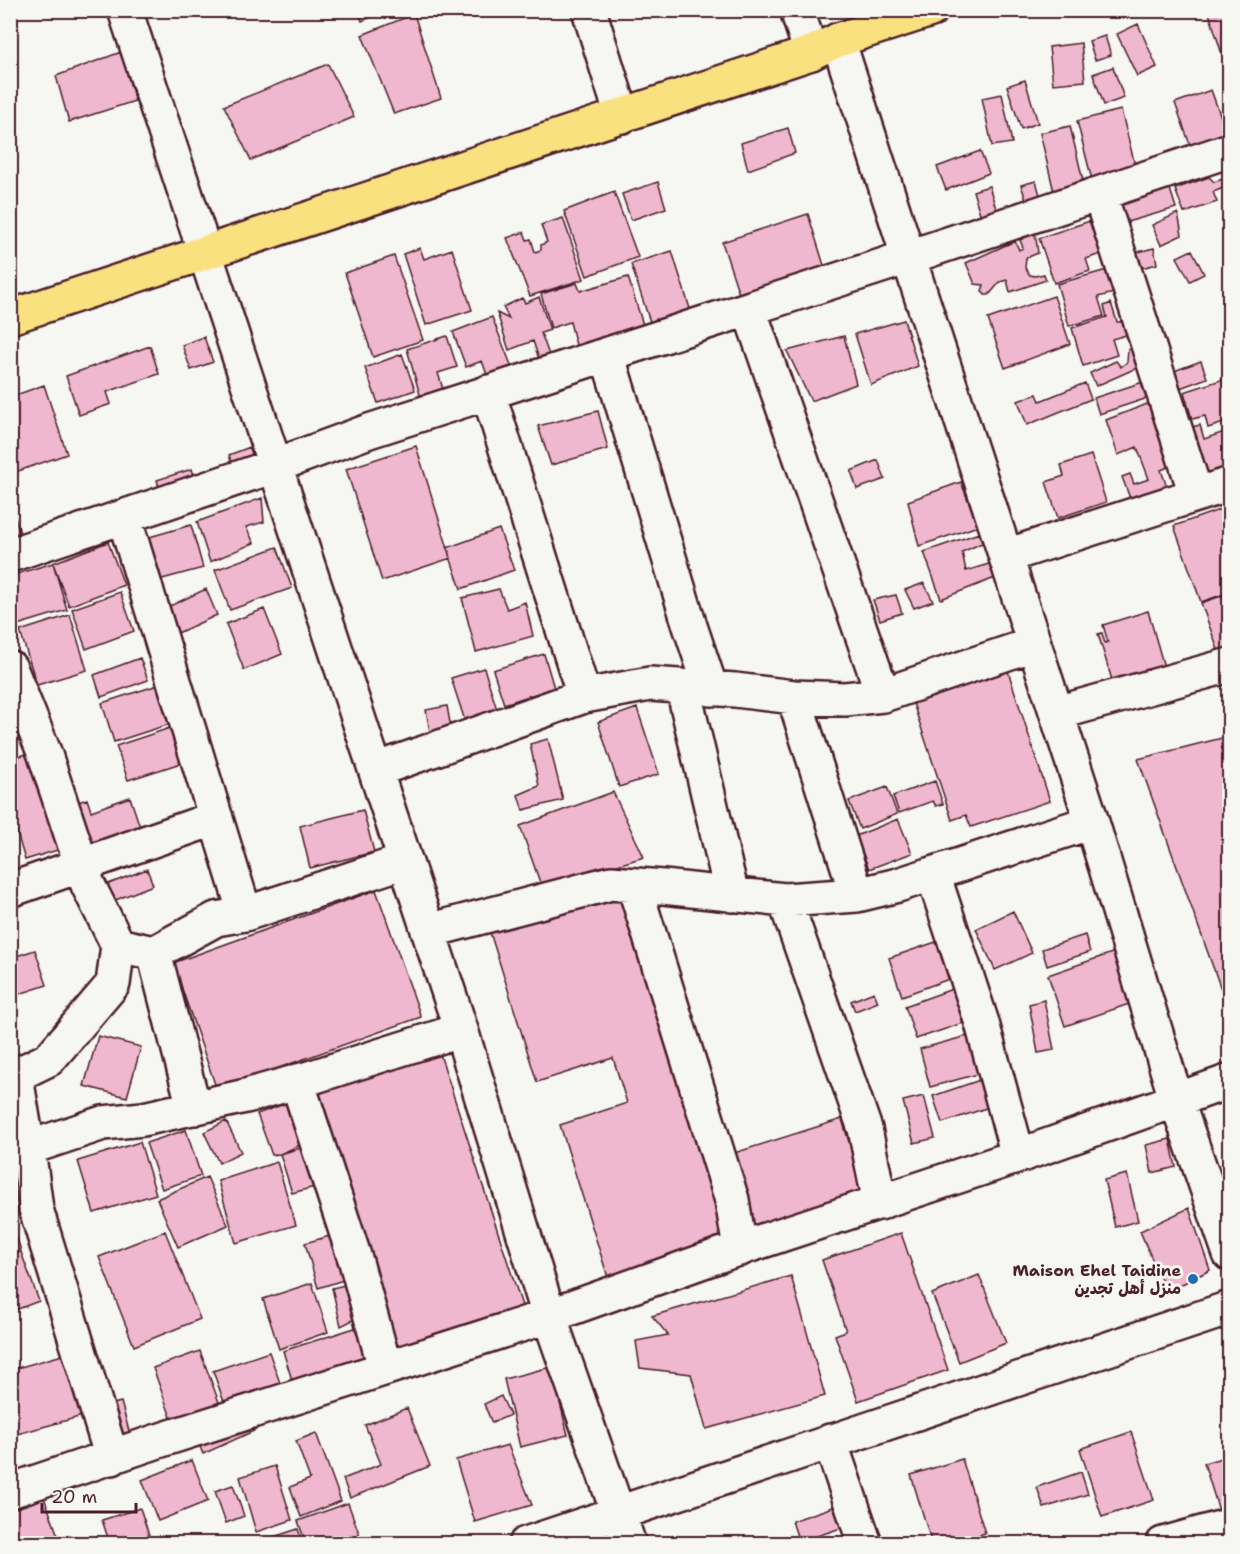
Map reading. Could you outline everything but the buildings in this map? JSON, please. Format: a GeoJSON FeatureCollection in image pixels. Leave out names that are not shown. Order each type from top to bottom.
{"type":"FeatureCollection","features":[{"type":"Feature","properties":{"kind":"main road"},"geometry":{"type":"LineString","coordinates":[[10,317],[622,116],[931,10]]}},
{"type":"Feature","properties":{"kind":"street"},"geometry":{"type":"LineString","coordinates":[[125,10],[461,1030],[549,1316],[629,1544]]}},
{"type":"Feature","properties":{"kind":"street"},"geometry":{"type":"LineString","coordinates":[[589,10],[622,116]]}},
{"type":"Feature","properties":{"kind":"street"},"geometry":{"type":"LineString","coordinates":[[797,10],[824,47],[909,257],[1092,822],[1176,1099],[1230,1254]]}},
{"type":"Feature","properties":{"kind":"street"},"geometry":{"type":"LineString","coordinates":[[10,555],[274,466],[369,431],[1100,195],[1230,150]]}},
{"type":"Feature","properties":{"kind":"street"},"geometry":{"type":"LineString","coordinates":[[1100,195],[1196,494]]}},
{"type":"Feature","properties":{"kind":"street"},"geometry":{"type":"LineString","coordinates":[[749,309],[882,695]]}},
{"type":"Feature","properties":{"kind":"street"},"geometry":{"type":"LineString","coordinates":[[607,354],[689,623],[697,688],[732,895]]}},
{"type":"Feature","properties":{"kind":"street"},"geometry":{"type":"LineString","coordinates":[[488,393],[584,696]]}},
{"type":"Feature","properties":{"kind":"street"},"geometry":{"type":"LineString","coordinates":[[1006,556],[1230,484]]}},
{"type":"Feature","properties":{"kind":"street"},"geometry":{"type":"LineString","coordinates":[[124,517],[245,914]]}},
{"type":"Feature","properties":{"kind":"street"},"geometry":{"type":"LineString","coordinates":[[375,770],[584,696],[650,684],[794,697],[845,699],[882,695],[1034,644]]}},
{"type":"Feature","properties":{"kind":"street"},"geometry":{"type":"LineString","coordinates":[[1057,713],[1230,665]]}},
{"type":"Feature","properties":{"kind":"street"},"geometry":{"type":"LineString","coordinates":[[10,668],[44,752],[88,885],[118,945],[113,984],[49,1059],[13,1078],[28,1148],[36,1209],[112,1458]]}},
{"type":"Feature","properties":{"kind":"street"},"geometry":{"type":"LineString","coordinates":[[794,697],[857,895]]}},
{"type":"Feature","properties":{"kind":"street"},"geometry":{"type":"LineString","coordinates":[[10,890],[216,818]]}},
{"type":"Feature","properties":{"kind":"street"},"geometry":{"type":"LineString","coordinates":[[428,931],[611,883],[786,900],[857,895],[898,885],[1092,822]]}},
{"type":"Feature","properties":{"kind":"street"},"geometry":{"type":"LineString","coordinates":[[118,945],[154,953],[216,920],[245,914],[405,861]]}},
{"type":"Feature","properties":{"kind":"street"},"geometry":{"type":"LineString","coordinates":[[933,874],[982,1023],[1018,1156]]}},
{"type":"Feature","properties":{"kind":"street"},"geometry":{"type":"LineString","coordinates":[[634,885],[732,1200],[740,1249]]}},
{"type":"Feature","properties":{"kind":"street"},"geometry":{"type":"LineString","coordinates":[[786,900],[865,1129],[880,1203]]}},
{"type":"Feature","properties":{"kind":"street"},"geometry":{"type":"LineString","coordinates":[[154,953],[194,1108]]}},
{"type":"Feature","properties":{"kind":"street"},"geometry":{"type":"LineString","coordinates":[[28,1148],[103,1123],[143,1119],[194,1108],[297,1081],[461,1030]]}},
{"type":"Feature","properties":{"kind":"street"},"geometry":{"type":"LineString","coordinates":[[297,1081],[356,1262],[385,1368]]}},
{"type":"Feature","properties":{"kind":"street"},"geometry":{"type":"LineString","coordinates":[[10,1491],[155,1442],[549,1316],[1230,1081]]}},
{"type":"Feature","properties":{"kind":"street"},"geometry":{"type":"LineString","coordinates":[[526,1544],[830,1441],[1228,1317]]}},
{"type":"Feature","properties":{"kind":"street"},"geometry":{"type":"LineString","coordinates":[[830,1441],[865,1544]]}},
{"type":"Feature","properties":{"kind":"street"},"geometry":{"type":"LineString","coordinates":[[1163,1544],[1230,1525]]}},
{"type":"Feature","properties":{"kind":"place","name":"Maison Ehel Tajdine منزل أهل تجدين"},"geometry":{"type":"Point","coordinates":[1193,1279]}}]}
